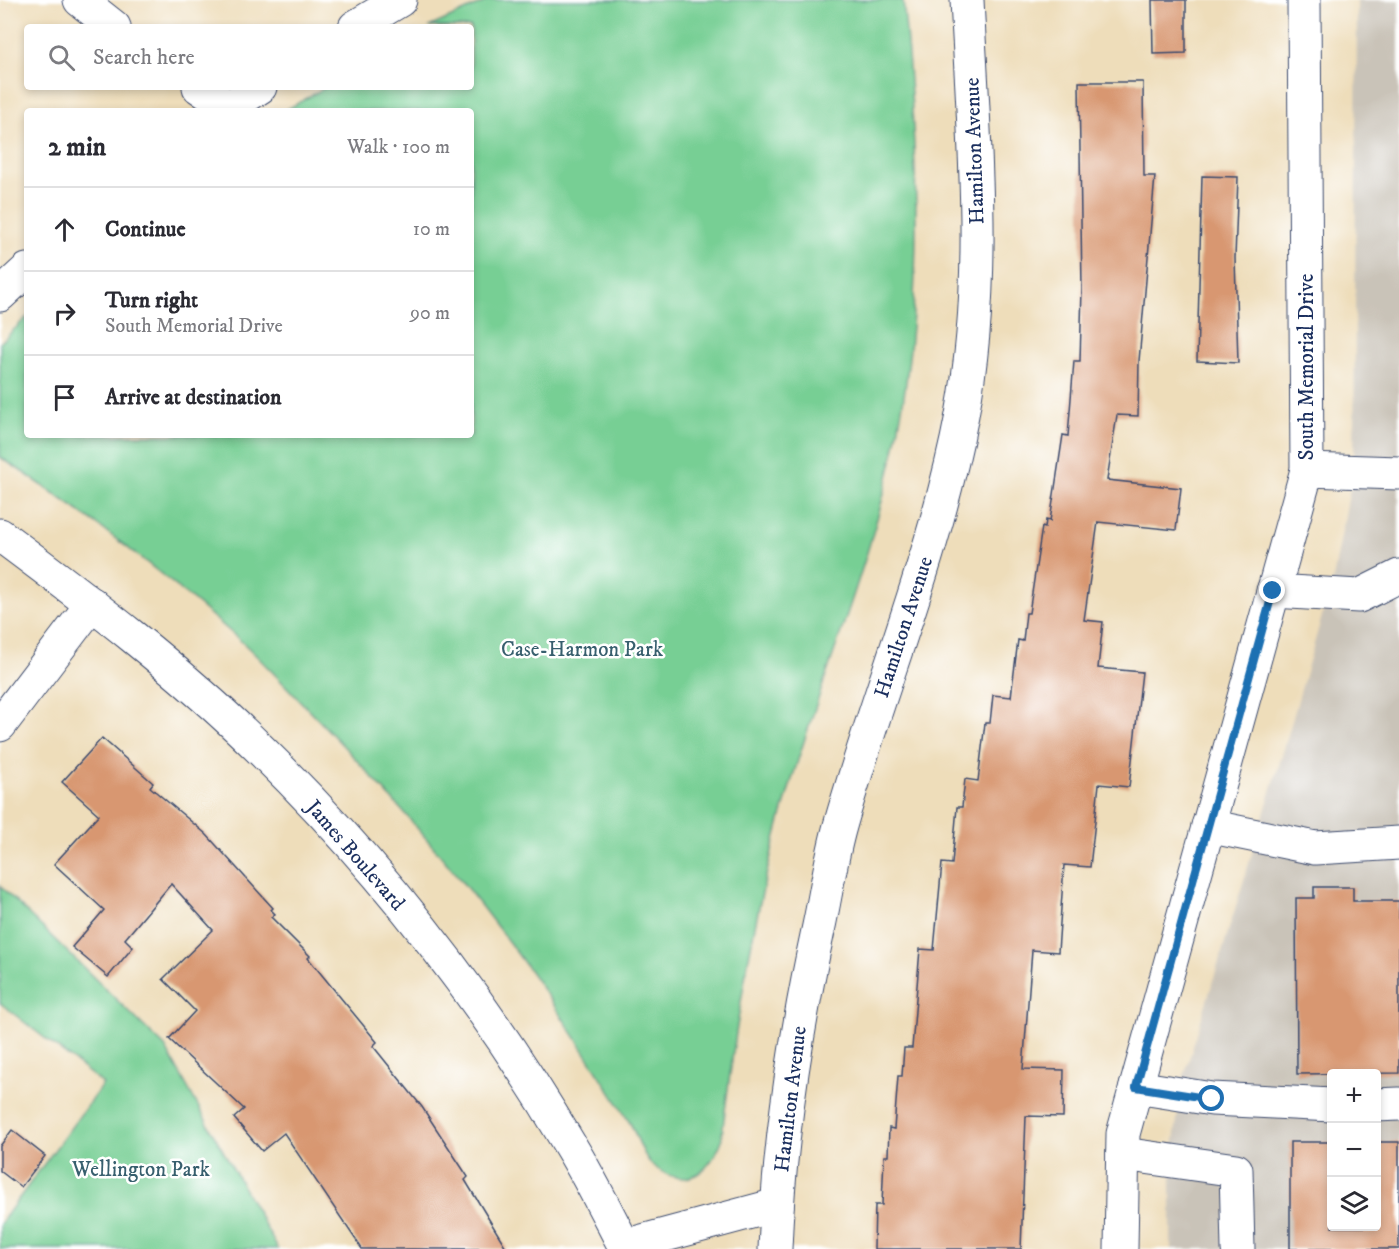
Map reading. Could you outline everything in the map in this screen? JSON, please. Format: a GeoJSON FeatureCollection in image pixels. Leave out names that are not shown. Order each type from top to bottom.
{"type":"FeatureCollection","features":[{"type":"Feature","properties":{"kind":"street"},"geometry":{"type":"LineString","coordinates":[[80,0],[110,24]]}},
{"type":"Feature","properties":{"kind":"street"},"geometry":{"type":"LineString","coordinates":[[360,24],[400,0]]}},
{"type":"Feature","properties":{"kind":"street","name":"Hamilton Avenue"},"geometry":{"type":"LineString","coordinates":[[775,1249],[777,1205],[800,1016],[839,829],[941,508],[962,412],[975,315],[978,217],[968,0]]}},
{"type":"Feature","properties":{"kind":"street","name":"South Memorial Drive"},"geometry":{"type":"LineString","coordinates":[[1121,1249],[1123,1134],[1307,471],[1304,0]]}},
{"type":"Feature","properties":{"kind":"street"},"geometry":{"type":"LineString","coordinates":[[203,90],[225,108]]}},
{"type":"Feature","properties":{"kind":"street"},"geometry":{"type":"LineString","coordinates":[[228,108],[255,90]]}},
{"type":"Feature","properties":{"kind":"street"},"geometry":{"type":"LineString","coordinates":[[0,295],[24,273]]}},
{"type":"Feature","properties":{"kind":"street"},"geometry":{"type":"LineString","coordinates":[[1307,471],[1399,473]]}},
{"type":"Feature","properties":{"kind":"street","name":"James Boulevard"},"geometry":{"type":"LineString","coordinates":[[0,535],[135,636],[260,749],[376,872],[479,1005],[572,1147],[625,1248]]}},
{"type":"Feature","properties":{"kind":"street"},"geometry":{"type":"LineString","coordinates":[[1273,591],[1359,596],[1399,576]]}},
{"type":"Feature","properties":{"kind":"street"},"geometry":{"type":"LineString","coordinates":[[0,725],[92,604]]}},
{"type":"Feature","properties":{"kind":"street"},"geometry":{"type":"LineString","coordinates":[[1208,826],[1315,848],[1399,843]]}},
{"type":"Feature","properties":{"kind":"street"},"geometry":{"type":"LineString","coordinates":[[1136,1087],[1212,1099],[1327,1105]]}},
{"type":"Feature","properties":{"kind":"street"},"geometry":{"type":"LineString","coordinates":[[1381,1105],[1399,1104]]}},
{"type":"Feature","properties":{"kind":"street"},"geometry":{"type":"LineString","coordinates":[[1123,1154],[1236,1170],[1238,1249]]}},
{"type":"Feature","properties":{"kind":"street"},"geometry":{"type":"LineString","coordinates":[[625,1248],[777,1205]]}},
{"type":"Feature","properties":{"kind":"shaded area"},"geometry":{"type":"Polygon","coordinates":[[[1357,0],[1399,0],[1399,1249],[1171,1249],[1171,1161],[1183,1079],[1284,749],[1334,574],[1354,467],[1357,0]]]}},
{"type":"Feature","properties":{"kind":"green space","name":"Case-Harmon Park"},"geometry":{"type":"Polygon","coordinates":[[[489,0],[903,0],[912,114],[916,228],[915,286],[904,400],[893,456],[870,544],[798,760],[763,887],[732,1057],[721,1143],[710,1163],[696,1175],[687,1178],[667,1174],[652,1165],[644,1154],[630,1123],[550,999],[516,951],[431,844],[334,736],[251,650],[213,617],[124,545],[0,457],[0,343],[24,320],[24,438],[474,438],[474,108],[289,108],[321,90],[474,90],[474,24],[436,24],[489,0]]]}},
{"type":"Feature","properties":{"kind":"green space","name":"Wellington Park"},"geometry":{"type":"Polygon","coordinates":[[[0,886],[165,1047],[278,1249],[0,1249],[0,1224],[103,1084],[0,1003],[0,886]]]}},
{"type":"Feature","properties":{"kind":"building"},"geometry":{"type":"Polygon","coordinates":[[[1152,0],[1186,0],[1186,53],[1153,54],[1152,0]]]}},
{"type":"Feature","properties":{"kind":"building"},"geometry":{"type":"Polygon","coordinates":[[[1079,82],[1143,82],[1144,176],[1155,176],[1139,361],[1138,416],[1117,415],[1107,480],[1181,488],[1176,530],[1098,522],[1084,620],[1103,622],[1098,668],[1142,672],[1129,787],[1099,784],[1090,867],[1064,865],[1058,952],[1032,950],[1023,1069],[1064,1070],[1063,1117],[1026,1116],[1021,1249],[874,1249],[875,1205],[882,1205],[884,1156],[888,1156],[889,1128],[894,1129],[898,1076],[902,1076],[904,1048],[912,1048],[920,949],[934,950],[942,863],[952,864],[957,807],[962,807],[965,779],[978,781],[985,723],[990,723],[993,695],[1011,697],[1018,640],[1023,641],[1026,613],[1029,613],[1042,527],[1045,528],[1046,520],[1050,521],[1063,435],[1068,436],[1074,361],[1080,361],[1082,289],[1079,82]]]}},
{"type":"Feature","properties":{"kind":"building"},"geometry":{"type":"Polygon","coordinates":[[[1202,176],[1238,177],[1235,258],[1238,363],[1197,361],[1202,176]]]}},
{"type":"Feature","properties":{"kind":"building"},"geometry":{"type":"Polygon","coordinates":[[[102,738],[153,783],[150,787],[206,834],[273,908],[271,910],[275,914],[271,917],[310,956],[308,958],[377,1042],[373,1046],[422,1107],[468,1177],[465,1180],[507,1249],[362,1249],[284,1133],[262,1151],[234,1118],[244,1109],[169,1039],[195,1011],[163,979],[213,930],[171,884],[125,939],[133,947],[108,977],[72,947],[104,910],[54,864],[99,815],[62,782],[102,738]]]}},
{"type":"Feature","properties":{"kind":"building"},"geometry":{"type":"Polygon","coordinates":[[[1314,887],[1353,887],[1353,901],[1399,901],[1399,1073],[1381,1073],[1381,1069],[1327,1069],[1327,1074],[1297,1074],[1296,898],[1314,898],[1314,887]]]}},
{"type":"Feature","properties":{"kind":"building"},"geometry":{"type":"Polygon","coordinates":[[[12,1130],[45,1156],[21,1187],[0,1171],[0,1146],[12,1130]]]}},
{"type":"Feature","properties":{"kind":"building"},"geometry":{"type":"Polygon","coordinates":[[[1290,1142],[1327,1142],[1327,1231],[1381,1231],[1381,1142],[1399,1142],[1399,1249],[1290,1249],[1290,1142]]]}},
{"type":"Feature","properties":{"kind":"route"},"geometry":{"type":"LineString","coordinates":[[1212,1099],[1136,1087],[1273,591]]}}]}
